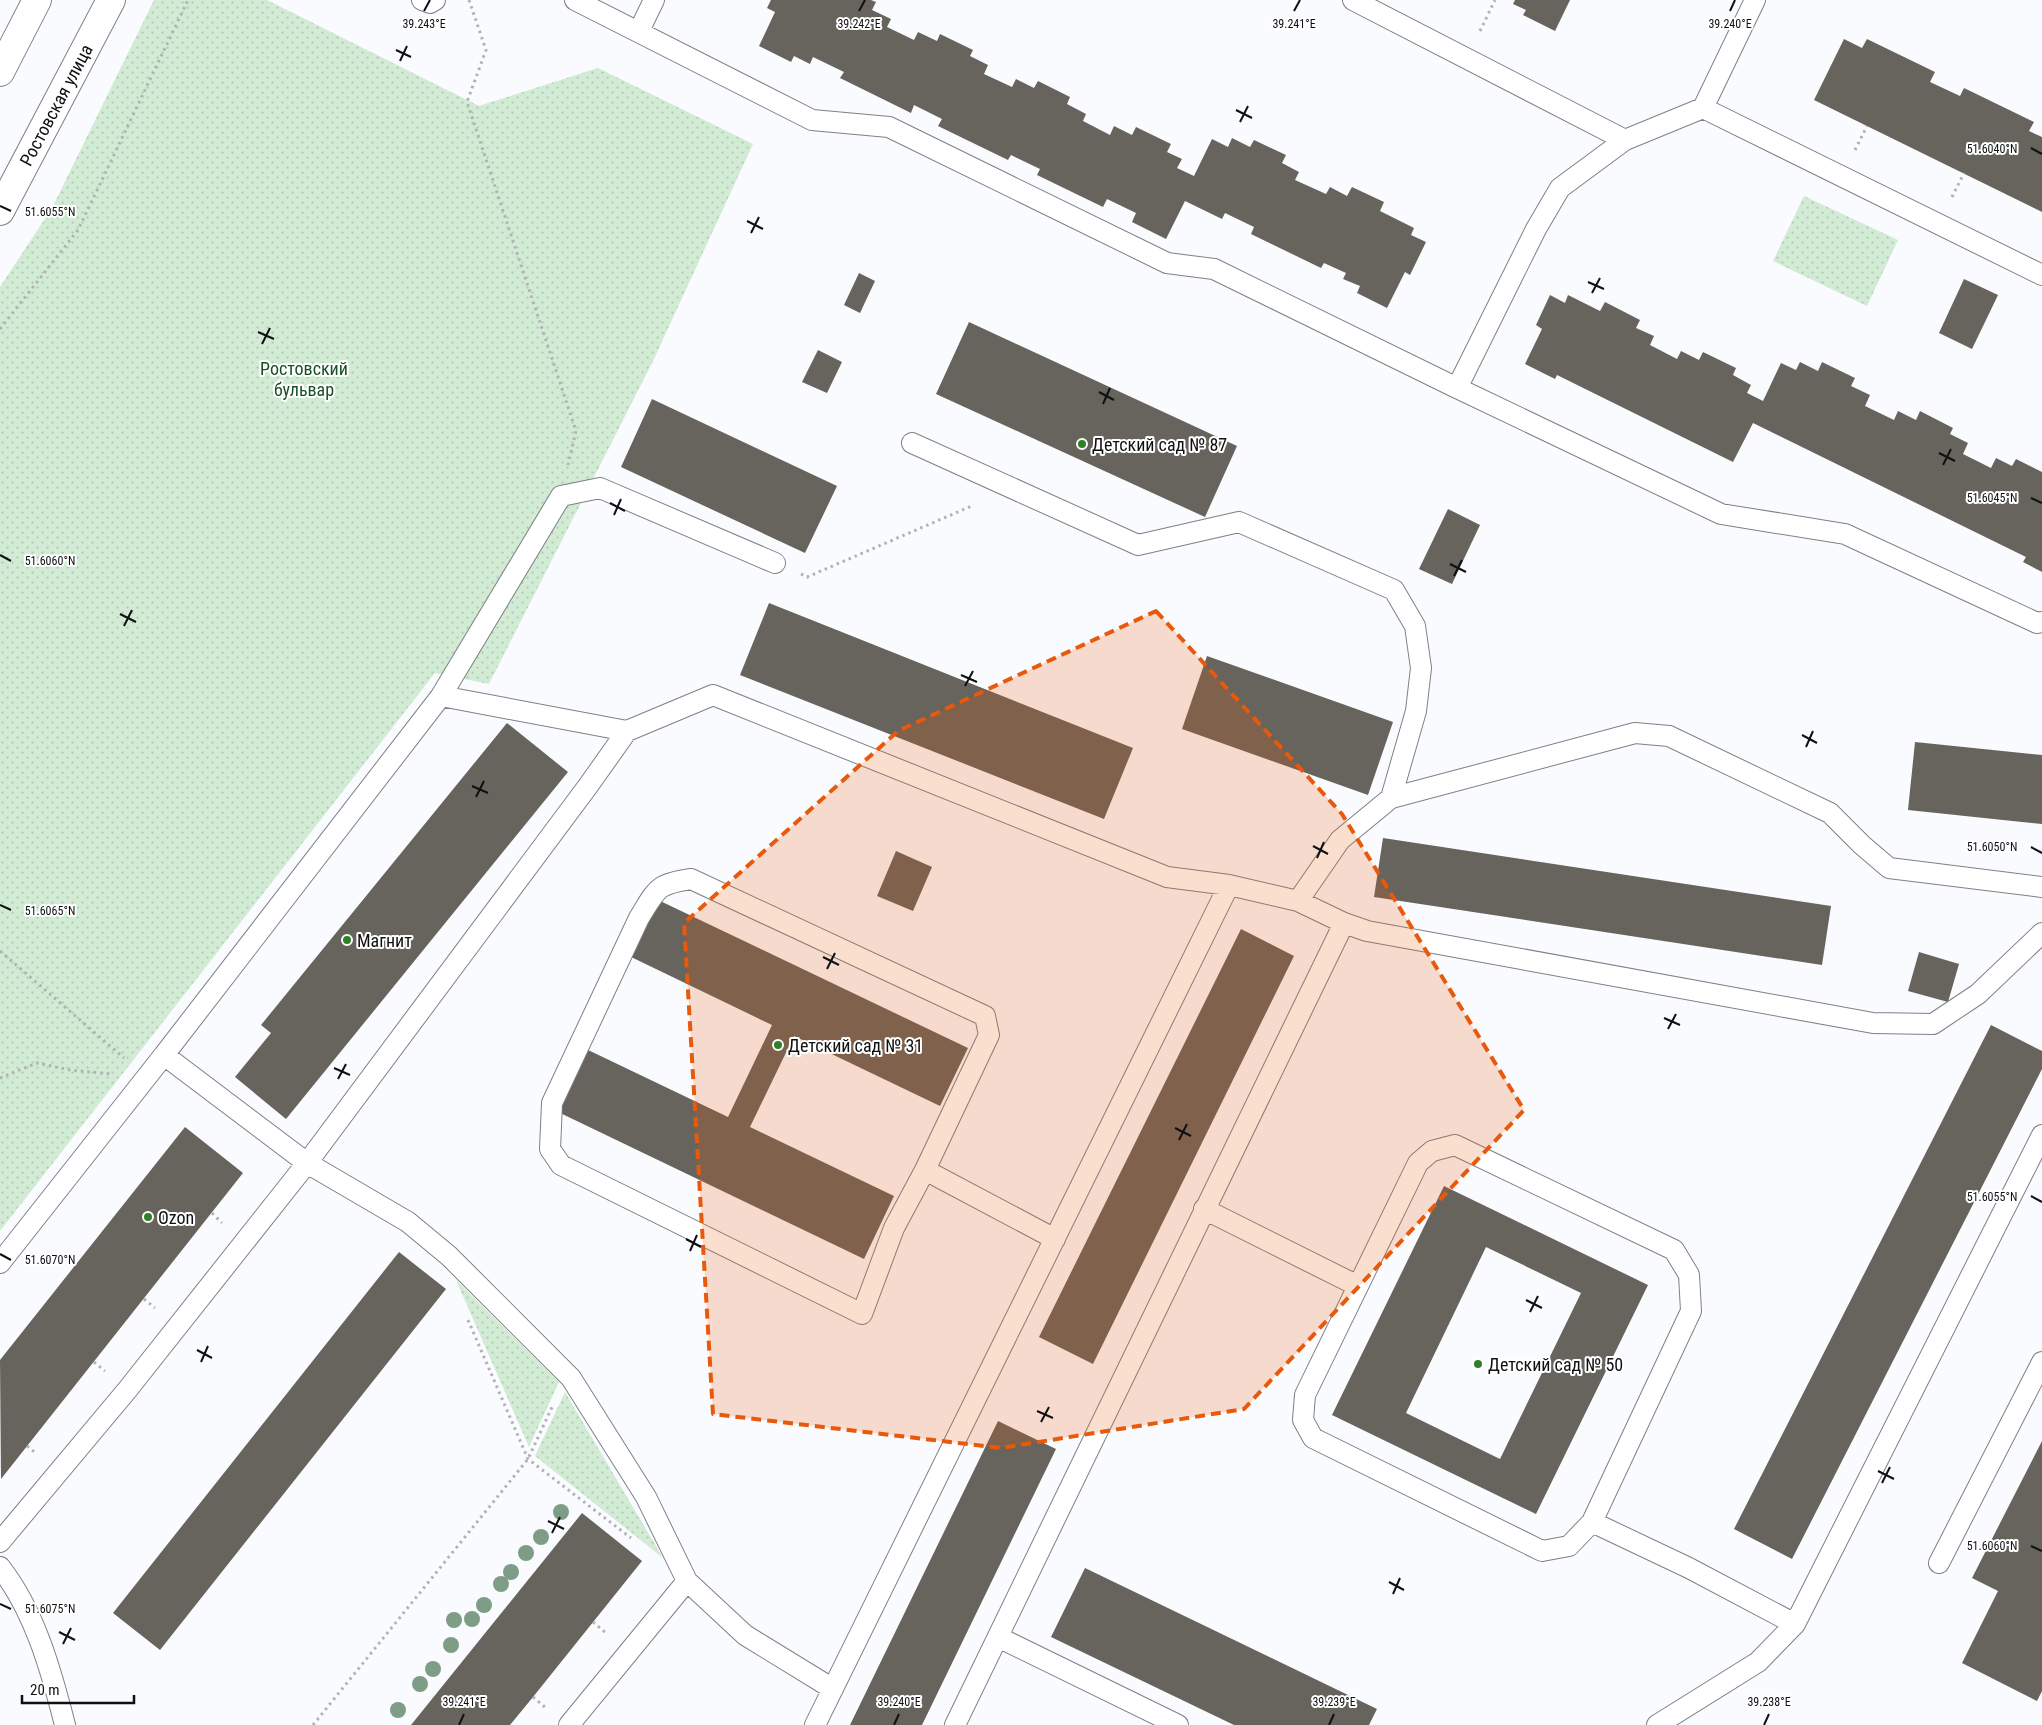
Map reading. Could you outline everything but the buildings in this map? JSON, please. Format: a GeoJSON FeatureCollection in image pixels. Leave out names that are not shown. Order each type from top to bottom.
{"type":"FeatureCollection","features":[{"type":"Feature","properties":{"kind":"street"},"geometry":{"type":"LineString","coordinates":[[0,72],[37,0]]}},
{"type":"Feature","properties":{"kind":"street","name":"Ростовская улица"},"geometry":{"type":"LineString","coordinates":[[0,211],[8,174],[112,0]]}},
{"type":"Feature","properties":{"kind":"lane"},"geometry":{"type":"LineString","coordinates":[[422,0],[430,3],[435,0]]}},
{"type":"Feature","properties":{"kind":"lane"},"geometry":{"type":"LineString","coordinates":[[575,0],[812,120],[889,127],[1166,263],[1214,269],[1721,514],[1845,534],[2036,623],[2042,622]]}},
{"type":"Feature","properties":{"kind":"lane"},"geometry":{"type":"LineString","coordinates":[[639,31],[654,0]]}},
{"type":"Feature","properties":{"kind":"lane"},"geometry":{"type":"LineString","coordinates":[[1352,0],[1625,140]]}},
{"type":"Feature","properties":{"kind":"lane"},"geometry":{"type":"LineString","coordinates":[[1457,388],[1536,229],[1560,188],[1625,140],[1702,108],[1755,0]]}},
{"type":"Feature","properties":{"kind":"lane"},"geometry":{"type":"LineString","coordinates":[[1702,108],[2042,275]]}},
{"type":"Feature","properties":{"kind":"lane"},"geometry":{"type":"LineString","coordinates":[[912,443],[1138,545],[1239,522],[1394,590],[1415,626],[1421,668],[1416,711],[1391,798]]}},
{"type":"Feature","properties":{"kind":"lane"},"geometry":{"type":"LineString","coordinates":[[0,1264],[441,696],[561,496],[600,488],[775,563]]}},
{"type":"Feature","properties":{"kind":"lane"},"geometry":{"type":"LineString","coordinates":[[0,1542],[128,1389],[307,1163],[627,731],[713,695],[1167,877],[1229,885],[1298,901],[1344,923],[1367,931],[1873,1023],[1932,1024],[1978,994],[2042,933]]}},
{"type":"Feature","properties":{"kind":"lane"},"geometry":{"type":"LineString","coordinates":[[441,696],[627,731]]}},
{"type":"Feature","properties":{"kind":"lane"},"geometry":{"type":"LineString","coordinates":[[1298,901],[1340,840],[1391,798],[1635,733],[1669,736],[1830,813],[1862,845],[1889,868],[2042,887]]}},
{"type":"Feature","properties":{"kind":"lane"},"geometry":{"type":"LineString","coordinates":[[691,879],[985,1016],[989,1035],[925,1170],[894,1228],[862,1314],[561,1165],[550,1149],[552,1103],[639,918],[655,892],[668,882],[691,879]]}},
{"type":"Feature","properties":{"kind":"lane"},"geometry":{"type":"LineString","coordinates":[[815,1725],[1229,885]]}},
{"type":"Feature","properties":{"kind":"lane"},"geometry":{"type":"LineString","coordinates":[[955,1725],[1344,923]]}},
{"type":"Feature","properties":{"kind":"lane"},"geometry":{"type":"LineString","coordinates":[[164,1055],[307,1163],[408,1222],[449,1256],[571,1378],[646,1497],[687,1581],[746,1634],[832,1689]]}},
{"type":"Feature","properties":{"kind":"lane"},"geometry":{"type":"LineString","coordinates":[[1657,1725],[1758,1662],[1795,1624],[2042,1135]]}},
{"type":"Feature","properties":{"kind":"lane"},"geometry":{"type":"LineString","coordinates":[[1455,1145],[1674,1250],[1689,1275],[1691,1312],[1592,1522],[1569,1546],[1542,1552],[1313,1438],[1303,1420],[1305,1395],[1418,1163],[1432,1151],[1455,1145]]}},
{"type":"Feature","properties":{"kind":"lane"},"geometry":{"type":"LineString","coordinates":[[925,1170],[1055,1239]]}},
{"type":"Feature","properties":{"kind":"lane"},"geometry":{"type":"LineString","coordinates":[[1204,1209],[1358,1286]]}},
{"type":"Feature","properties":{"kind":"lane"},"geometry":{"type":"LineString","coordinates":[[1939,1563],[2042,1362]]}},
{"type":"Feature","properties":{"kind":"lane"},"geometry":{"type":"LineString","coordinates":[[1592,1522],[1689,1568],[1795,1624]]}},
{"type":"Feature","properties":{"kind":"lane"},"geometry":{"type":"LineString","coordinates":[[0,1567],[15,1586],[36,1632],[55,1684],[65,1725]]}},
{"type":"Feature","properties":{"kind":"lane"},"geometry":{"type":"LineString","coordinates":[[569,1725],[687,1581]]}},
{"type":"Feature","properties":{"kind":"lane"},"geometry":{"type":"LineString","coordinates":[[998,1637],[1178,1725]]}},
{"type":"Feature","properties":{"kind":"path"},"geometry":{"type":"LineString","coordinates":[[0,329],[78,230],[188,0]]}},
{"type":"Feature","properties":{"kind":"path"},"geometry":{"type":"LineString","coordinates":[[469,0],[486,50],[467,102],[576,431],[561,496]]}},
{"type":"Feature","properties":{"kind":"path"},"geometry":{"type":"LineString","coordinates":[[775,563],[806,577],[1013,488]]}},
{"type":"Feature","properties":{"kind":"path"},"geometry":{"type":"LineString","coordinates":[[0,951],[146,1078]]}},
{"type":"Feature","properties":{"kind":"path"},"geometry":{"type":"LineString","coordinates":[[0,1078],[2,1075],[37,1063],[70,1070],[146,1078]]}},
{"type":"Feature","properties":{"kind":"path"},"geometry":{"type":"LineString","coordinates":[[466,1316],[528,1459],[634,1540]]}},
{"type":"Feature","properties":{"kind":"path"},"geometry":{"type":"LineString","coordinates":[[313,1725],[528,1459],[556,1398]]}},
{"type":"Feature","properties":{"kind":"highlighted area"},"geometry":{"type":"Polygon","coordinates":[[[1156,611],[1342,814],[1524,1110],[1244,1409],[1001,1448],[713,1414],[684,923],[898,731],[1156,611]]]}},
{"type":"Feature","properties":{"kind":"green space","name":"Ростовский бульвар"},"geometry":{"type":"Polygon","coordinates":[[[154,0],[267,0],[479,106],[598,68],[753,144],[653,361],[489,684],[435,673],[0,1231],[0,287],[52,208],[154,0]]]}},
{"type":"Feature","properties":{"kind":"green space"},"geometry":{"type":"Polygon","coordinates":[[[1804,196],[1898,240],[1867,306],[1773,261],[1804,196]]]}},
{"type":"Feature","properties":{"kind":"green space"},"geometry":{"type":"Polygon","coordinates":[[[456,1280],[559,1382],[529,1447],[456,1280]]]}},
{"type":"Feature","properties":{"kind":"green space"},"geometry":{"type":"Polygon","coordinates":[[[565,1392],[663,1558],[535,1456],[565,1392]]]}},
{"type":"Feature","properties":{"kind":"place","name":"Детский сад № 87"},"geometry":{"type":"Point","coordinates":[1082,444]}},
{"type":"Feature","properties":{"kind":"place","name":"Магнит"},"geometry":{"type":"Point","coordinates":[347,940]}},
{"type":"Feature","properties":{"kind":"place","name":"Детский сад № 31"},"geometry":{"type":"Point","coordinates":[778,1045]}},
{"type":"Feature","properties":{"kind":"place","name":"Ozon"},"geometry":{"type":"Point","coordinates":[148,1217]}},
{"type":"Feature","properties":{"kind":"place","name":"Детский сад № 50"},"geometry":{"type":"Point","coordinates":[1478,1364]}}]}
